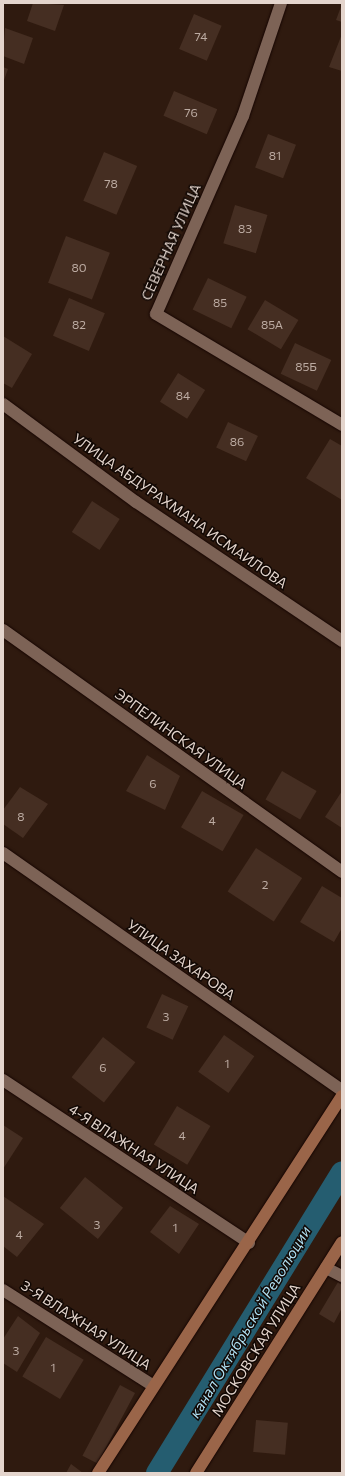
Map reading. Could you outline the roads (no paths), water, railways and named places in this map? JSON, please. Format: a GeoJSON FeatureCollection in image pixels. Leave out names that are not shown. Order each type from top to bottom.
{"type":"FeatureCollection","features":[{"type":"Feature","properties":{"kind":"main road"},"geometry":{"type":"LineString","coordinates":[[98,1473],[152,1385],[249,1243],[342,1096]]}},
{"type":"Feature","properties":{"kind":"main road","name":"МОСКОВСКАЯ УЛИЦА"},"geometry":{"type":"LineString","coordinates":[[196,1473],[342,1242]]}},
{"type":"Feature","properties":{"kind":"street","name":"СЕВЕРНАЯ УЛИЦА"},"geometry":{"type":"LineString","coordinates":[[280,3],[243,116],[156,314],[342,424]]}},
{"type":"Feature","properties":{"kind":"street","name":"УЛИЦА АБДУРАХМАНА ИСМАИЛОВА"},"geometry":{"type":"LineString","coordinates":[[3,404],[136,502],[342,641]]}},
{"type":"Feature","properties":{"kind":"street","name":"ЭРПЕЛИНСКАЯ УЛИЦА"},"geometry":{"type":"LineString","coordinates":[[3,630],[342,872]]}},
{"type":"Feature","properties":{"kind":"street","name":"УЛИЦА ЗАХАРОВА"},"geometry":{"type":"LineString","coordinates":[[3,853],[342,1090]]}},
{"type":"Feature","properties":{"kind":"street","name":"4-Я ВЛАЖНАЯ УЛИЦА"},"geometry":{"type":"LineString","coordinates":[[3,1080],[249,1243]]}},
{"type":"Feature","properties":{"kind":"street"},"geometry":{"type":"LineString","coordinates":[[326,1268],[342,1276]]}},
{"type":"Feature","properties":{"kind":"street","name":"3-Я ВЛАЖНАЯ УЛИЦА"},"geometry":{"type":"LineString","coordinates":[[3,1290],[152,1385]]}},
{"type":"Feature","properties":{"kind":"waterway","name":"канал Октябрьской Революции"},"geometry":{"type":"LineString","coordinates":[[157,1473],[342,1172]]}}]}
